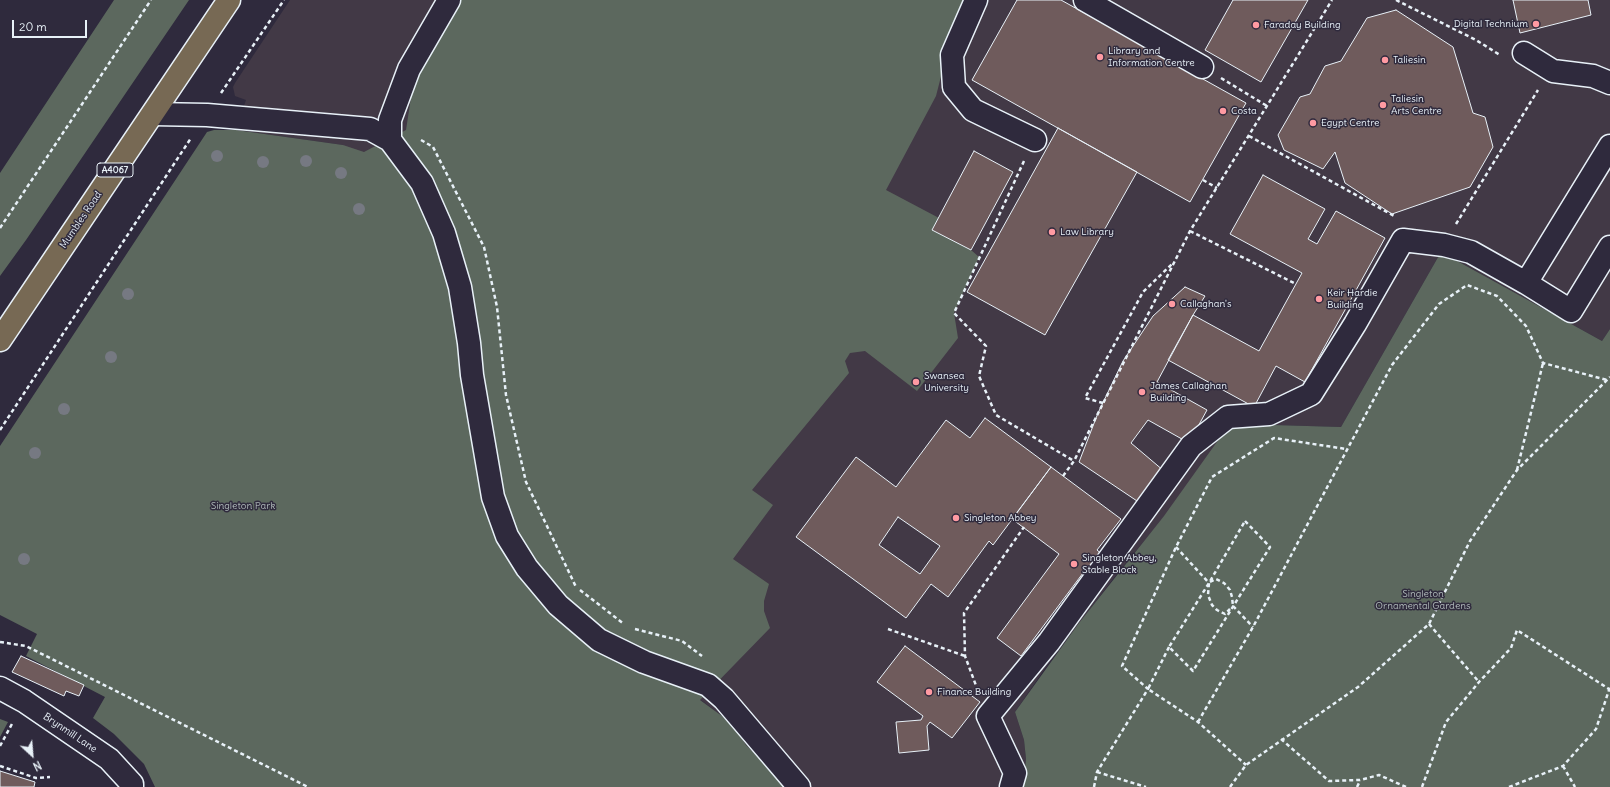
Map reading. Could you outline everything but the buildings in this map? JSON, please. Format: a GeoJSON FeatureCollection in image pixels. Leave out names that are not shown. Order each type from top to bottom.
{"type":"FeatureCollection","features":[{"type":"Feature","properties":{"kind":"main road","name":"Mumbles Road"},"geometry":{"type":"LineString","coordinates":[[0,340],[229,0]]}},
{"type":"Feature","properties":{"kind":"street"},"geometry":{"type":"LineString","coordinates":[[449,0],[409,69],[390,130],[422,183],[444,233],[460,287],[469,343],[472,375],[493,497],[507,536],[526,568],[558,605],[599,640],[644,662],[708,685],[724,699],[799,787]]}},
{"type":"Feature","properties":{"kind":"street"},"geometry":{"type":"LineString","coordinates":[[976,0],[952,55],[954,87],[973,110],[1035,140]]}},
{"type":"Feature","properties":{"kind":"street"},"geometry":{"type":"LineString","coordinates":[[1085,0],[1202,67]]}},
{"type":"Feature","properties":{"kind":"street"},"geometry":{"type":"LineString","coordinates":[[1524,53],[1553,71],[1609,79]]}},
{"type":"Feature","properties":{"kind":"street"},"geometry":{"type":"LineString","coordinates":[[153,114],[206,115],[390,130]]}},
{"type":"Feature","properties":{"kind":"street"},"geometry":{"type":"LineString","coordinates":[[1526,283],[1610,146]]}},
{"type":"Feature","properties":{"kind":"street"},"geometry":{"type":"LineString","coordinates":[[1011,787],[1015,773],[988,716],[1049,642],[1192,446],[1228,417],[1269,414],[1311,394],[1355,324],[1403,240],[1444,245],[1471,252],[1526,283],[1571,311],[1610,247]]}},
{"type":"Feature","properties":{"kind":"street","name":"Brynmill Lane"},"geometry":{"type":"LineString","coordinates":[[0,688],[24,701],[108,759],[132,784],[132,787]]}},
{"type":"Feature","properties":{"kind":"path"},"geometry":{"type":"LineString","coordinates":[[0,228],[151,0]]}},
{"type":"Feature","properties":{"kind":"path"},"geometry":{"type":"LineString","coordinates":[[0,430],[206,115],[284,0]]}},
{"type":"Feature","properties":{"kind":"path"},"geometry":{"type":"LineString","coordinates":[[1063,476],[1074,461],[1173,262],[1190,231],[1332,0]]}},
{"type":"Feature","properties":{"kind":"path"},"geometry":{"type":"LineString","coordinates":[[1396,0],[1476,40],[1503,57]]}},
{"type":"Feature","properties":{"kind":"path"},"geometry":{"type":"LineString","coordinates":[[1202,67],[1267,106]]}},
{"type":"Feature","properties":{"kind":"path"},"geometry":{"type":"LineString","coordinates":[[1444,245],[1544,81],[1553,71]]}},
{"type":"Feature","properties":{"kind":"path"},"geometry":{"type":"LineString","coordinates":[[390,130],[433,147],[484,247],[498,307],[506,395],[526,482],[576,586],[629,628],[682,641],[707,660]]}},
{"type":"Feature","properties":{"kind":"path"},"geometry":{"type":"LineString","coordinates":[[1249,136],[1347,189],[1402,221]]}},
{"type":"Feature","properties":{"kind":"path"},"geometry":{"type":"LineString","coordinates":[[1035,140],[1018,172],[954,313],[986,346],[979,376],[996,416],[1074,461]]}},
{"type":"Feature","properties":{"kind":"path"},"geometry":{"type":"LineString","coordinates":[[1203,180],[1217,188]]}},
{"type":"Feature","properties":{"kind":"path"},"geometry":{"type":"LineString","coordinates":[[1190,231],[1296,284]]}},
{"type":"Feature","properties":{"kind":"path"},"geometry":{"type":"LineString","coordinates":[[1103,403],[1085,398],[1143,292],[1173,262]]}},
{"type":"Feature","properties":{"kind":"path"},"geometry":{"type":"LineString","coordinates":[[1198,722],[1253,627],[1346,449],[1392,365],[1440,304],[1467,285],[1497,296],[1526,326],[1543,363],[1517,470]]}},
{"type":"Feature","properties":{"kind":"path"},"geometry":{"type":"LineString","coordinates":[[1543,363],[1609,378]]}},
{"type":"Feature","properties":{"kind":"path"},"geometry":{"type":"LineString","coordinates":[[1230,787],[1246,764],[1358,687],[1429,624],[1470,540],[1517,470],[1609,378]]}},
{"type":"Feature","properties":{"kind":"path"},"geometry":{"type":"LineString","coordinates":[[1246,764],[1198,722],[1148,689],[1122,666],[1176,546],[1212,477],[1274,438],[1346,449]]}},
{"type":"Feature","properties":{"kind":"path"},"geometry":{"type":"LineString","coordinates":[[1094,787],[1097,772],[1148,689],[1169,647],[1245,521],[1270,546],[1193,671],[1169,647]]}},
{"type":"Feature","properties":{"kind":"path"},"geometry":{"type":"LineString","coordinates":[[988,716],[965,656],[964,613],[1024,527]]}},
{"type":"Feature","properties":{"kind":"path"},"geometry":{"type":"LineString","coordinates":[[1176,546],[1209,583],[1208,595],[1212,605],[1217,610],[1225,614],[1233,606]]}},
{"type":"Feature","properties":{"kind":"path"},"geometry":{"type":"LineString","coordinates":[[1209,583],[1216,579],[1224,582],[1230,590],[1233,606],[1253,627]]}},
{"type":"Feature","properties":{"kind":"path"},"geometry":{"type":"LineString","coordinates":[[1429,624],[1479,682]]}},
{"type":"Feature","properties":{"kind":"path"},"geometry":{"type":"LineString","coordinates":[[888,629],[965,656]]}},
{"type":"Feature","properties":{"kind":"path"},"geometry":{"type":"LineString","coordinates":[[1422,787],[1446,722],[1479,682],[1511,648],[1517,630],[1610,688],[1596,729],[1563,766],[1509,787]]}},
{"type":"Feature","properties":{"kind":"path"},"geometry":{"type":"LineString","coordinates":[[0,642],[26,646],[308,787]]}},
{"type":"Feature","properties":{"kind":"path"},"geometry":{"type":"LineString","coordinates":[[1281,739],[1329,781],[1360,780],[1379,775],[1406,787]]}},
{"type":"Feature","properties":{"kind":"path"},"geometry":{"type":"LineString","coordinates":[[0,766],[36,778],[50,777]]}},
{"type":"Feature","properties":{"kind":"path"},"geometry":{"type":"LineString","coordinates":[[1563,766],[1575,787]]}},
{"type":"Feature","properties":{"kind":"path"},"geometry":{"type":"LineString","coordinates":[[1097,772],[1146,787]]}},
{"type":"Feature","properties":{"kind":"path"},"geometry":{"type":"LineString","coordinates":[[1357,787],[1360,780]]}},
{"type":"Feature","properties":{"kind":"shaded area","name":"Swansea University"},"geometry":{"type":"Polygon","coordinates":[[[290,0],[1610,0],[1610,329],[1602,341],[1441,252],[1341,427],[1240,424],[1113,579],[1046,667],[1015,712],[1024,740],[1026,759],[1023,787],[788,787],[746,745],[737,731],[722,716],[702,701],[669,685],[343,145],[236,130],[246,100],[235,96],[233,87],[290,0]]]}},
{"type":"Feature","properties":{"kind":"green space"},"geometry":{"type":"Polygon","coordinates":[[[114,0],[189,0],[0,276],[0,173],[114,0]]]}},
{"type":"Feature","properties":{"kind":"green space","name":"Singleton Park"},"geometry":{"type":"Polygon","coordinates":[[[459,0],[970,0],[947,53],[936,96],[886,190],[939,218],[933,230],[971,250],[979,257],[954,313],[958,338],[917,391],[865,351],[850,353],[845,361],[849,373],[752,490],[773,505],[733,559],[769,584],[764,601],[764,611],[770,628],[700,700],[722,716],[737,731],[746,745],[788,787],[155,787],[144,764],[114,734],[93,718],[105,697],[26,656],[37,634],[0,615],[0,446],[207,132],[214,130],[236,130],[343,145],[364,152],[406,130],[412,91],[439,35],[459,0]]]}},
{"type":"Feature","properties":{"kind":"green space","name":"Singleton Ornamental Gardens"},"geometry":{"type":"Polygon","coordinates":[[[1441,252],[1602,341],[1610,329],[1610,787],[1023,787],[1026,759],[1024,740],[1015,712],[1079,623],[1164,516],[1224,432],[1240,424],[1341,427],[1441,252]]]}},
{"type":"Feature","properties":{"kind":"green space"},"geometry":{"type":"Polygon","coordinates":[[[0,719],[8,722],[0,737],[0,719]]]}},
{"type":"Feature","properties":{"kind":"place","name":"Digital Technium"},"geometry":{"type":"Point","coordinates":[1536,24]}},
{"type":"Feature","properties":{"kind":"place","name":"Faraday Building"},"geometry":{"type":"Point","coordinates":[1256,25]}},
{"type":"Feature","properties":{"kind":"place","name":"Library and Information Centre"},"geometry":{"type":"Point","coordinates":[1100,57]}},
{"type":"Feature","properties":{"kind":"place","name":"Taliesin"},"geometry":{"type":"Point","coordinates":[1385,60]}},
{"type":"Feature","properties":{"kind":"place","name":"Taliesin Arts Centre"},"geometry":{"type":"Point","coordinates":[1383,105]}},
{"type":"Feature","properties":{"kind":"place","name":"Costa"},"geometry":{"type":"Point","coordinates":[1223,111]}},
{"type":"Feature","properties":{"kind":"place","name":"Egypt Centre"},"geometry":{"type":"Point","coordinates":[1313,123]}},
{"type":"Feature","properties":{"kind":"place","name":"Law Library"},"geometry":{"type":"Point","coordinates":[1052,232]}},
{"type":"Feature","properties":{"kind":"place","name":"Keir Hardie Building"},"geometry":{"type":"Point","coordinates":[1319,299]}},
{"type":"Feature","properties":{"kind":"place","name":"Callaghan's"},"geometry":{"type":"Point","coordinates":[1172,304]}},
{"type":"Feature","properties":{"kind":"place","name":"Swansea University"},"geometry":{"type":"Point","coordinates":[916,382]}},
{"type":"Feature","properties":{"kind":"place","name":"James Callaghan Building"},"geometry":{"type":"Point","coordinates":[1142,392]}},
{"type":"Feature","properties":{"kind":"place","name":"Singleton Abbey"},"geometry":{"type":"Point","coordinates":[956,518]}},
{"type":"Feature","properties":{"kind":"place","name":"Singleton Abbey, Stable Block"},"geometry":{"type":"Point","coordinates":[1074,564]}},
{"type":"Feature","properties":{"kind":"place","name":"Finance Building"},"geometry":{"type":"Point","coordinates":[929,692]}}]}
